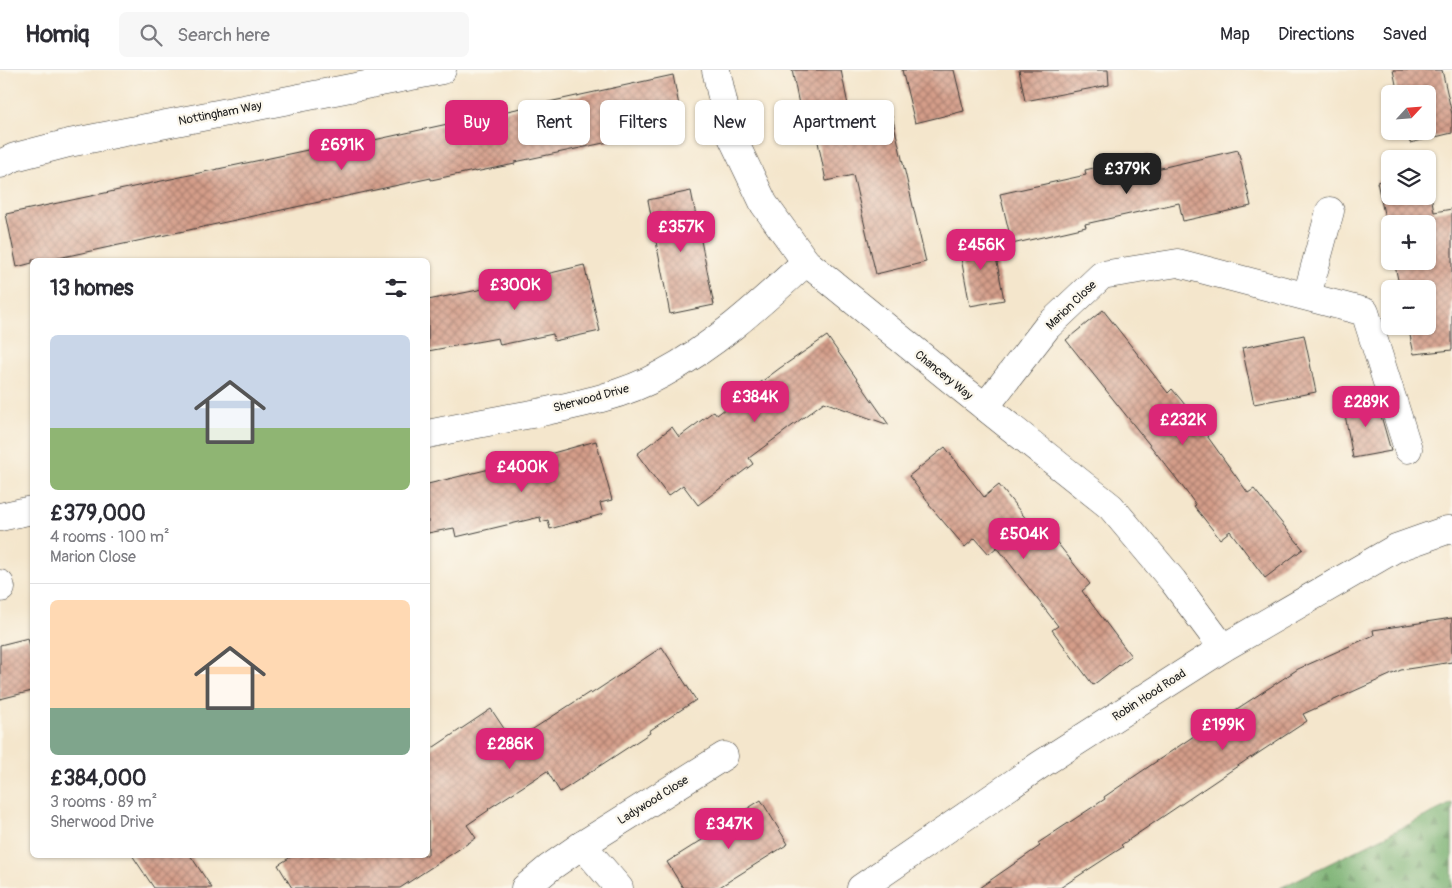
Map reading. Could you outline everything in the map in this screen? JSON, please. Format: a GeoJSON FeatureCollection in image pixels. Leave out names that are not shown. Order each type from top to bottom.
{"type":"FeatureCollection","features":[{"type":"Feature","properties":{"kind":"street","name":"Nottingham Way"},"geometry":{"type":"LineString","coordinates":[[0,164],[15,157],[68,143],[442,70]]}},
{"type":"Feature","properties":{"kind":"street","name":"Chancery Way"},"geometry":{"type":"LineString","coordinates":[[716,70],[730,133],[764,204],[806,262],[1110,507],[1173,580],[1223,648]]}},
{"type":"Feature","properties":{"kind":"street"},"geometry":{"type":"LineString","coordinates":[[1307,296],[1330,211]]}},
{"type":"Feature","properties":{"kind":"street","name":"Sherwood Drive"},"geometry":{"type":"LineString","coordinates":[[430,434],[568,406],[623,392],[662,375],[712,343],[806,262]]}},
{"type":"Feature","properties":{"kind":"street","name":"Marion Close"},"geometry":{"type":"LineString","coordinates":[[985,407],[1047,327],[1102,275],[1178,263],[1365,312],[1408,449]]}},
{"type":"Feature","properties":{"kind":"street"},"geometry":{"type":"LineString","coordinates":[[0,517],[30,510]]}},
{"type":"Feature","properties":{"kind":"street","name":"Robin Hood Road"},"geometry":{"type":"LineString","coordinates":[[861,888],[1040,765],[1223,648],[1396,548],[1447,530],[1452,530]]}},
{"type":"Feature","properties":{"kind":"street","name":"Ladywood Close"},"geometry":{"type":"LineString","coordinates":[[525,888],[548,868],[582,845],[724,756]]}},
{"type":"Feature","properties":{"kind":"street"},"geometry":{"type":"LineString","coordinates":[[582,845],[619,888]]}},
{"type":"Feature","properties":{"kind":"green space"},"geometry":{"type":"Polygon","coordinates":[[[1452,803],[1452,888],[1280,888],[1452,803]]]}},
{"type":"Feature","properties":{"kind":"building"},"geometry":{"type":"Polygon","coordinates":[[[792,70],[841,70],[847,100],[798,100],[792,70]]]}},
{"type":"Feature","properties":{"kind":"building"},"geometry":{"type":"Polygon","coordinates":[[[902,70],[954,70],[964,111],[915,123],[902,70]]]}},
{"type":"Feature","properties":{"kind":"building"},"geometry":{"type":"Polygon","coordinates":[[[1019,70],[1108,70],[1109,85],[1025,101],[1019,70]]]}},
{"type":"Feature","properties":{"kind":"building"},"geometry":{"type":"Polygon","coordinates":[[[1393,70],[1442,70],[1452,114],[1452,133],[1436,137],[1436,85],[1396,85],[1393,70]]]}},
{"type":"Feature","properties":{"kind":"building"},"geometry":{"type":"Polygon","coordinates":[[[673,75],[678,100],[600,100],[600,144],[515,162],[515,164],[431,180],[431,178],[58,258],[30,258],[30,264],[17,267],[6,214],[350,141],[351,145],[445,125],[445,145],[508,145],[508,111],[518,109],[518,145],[590,145],[590,100],[558,100],[673,75]]]}},
{"type":"Feature","properties":{"kind":"building"},"geometry":{"type":"Polygon","coordinates":[[[894,125],[926,262],[876,274],[853,175],[826,181],[819,145],[894,145],[894,125]]]}},
{"type":"Feature","properties":{"kind":"building"},"geometry":{"type":"Polygon","coordinates":[[[1409,140],[1423,140],[1410,143],[1409,140]]]}},
{"type":"Feature","properties":{"kind":"building"},"geometry":{"type":"Polygon","coordinates":[[[1238,150],[1251,206],[1183,221],[1179,203],[1085,224],[1086,227],[1012,244],[1000,194],[1086,175],[1085,170],[1148,155],[1152,170],[1238,150]]]}},
{"type":"Feature","properties":{"kind":"building"},"geometry":{"type":"Polygon","coordinates":[[[1381,181],[1381,200],[1377,182],[1381,181]]]}},
{"type":"Feature","properties":{"kind":"building"},"geometry":{"type":"Polygon","coordinates":[[[691,191],[714,305],[670,314],[648,200],[691,191]]]}},
{"type":"Feature","properties":{"kind":"building"},"geometry":{"type":"Polygon","coordinates":[[[1382,205],[1433,205],[1434,212],[1452,209],[1452,350],[1414,354],[1410,335],[1436,335],[1436,280],[1398,280],[1396,270],[1436,270],[1436,215],[1384,215],[1382,205]]]}},
{"type":"Feature","properties":{"kind":"building"},"geometry":{"type":"Polygon","coordinates":[[[992,236],[1004,300],[970,306],[958,242],[992,236]]]}},
{"type":"Feature","properties":{"kind":"building"},"geometry":{"type":"Polygon","coordinates":[[[584,265],[600,331],[554,341],[553,334],[500,345],[498,338],[430,351],[430,300],[488,288],[486,282],[529,273],[530,278],[584,265]]]}},
{"type":"Feature","properties":{"kind":"building"},"geometry":{"type":"Polygon","coordinates":[[[1103,310],[1168,393],[1172,389],[1182,401],[1248,493],[1254,489],[1303,549],[1265,578],[1230,531],[1220,539],[1194,506],[1196,505],[1176,478],[1066,340],[1103,310]]]}},
{"type":"Feature","properties":{"kind":"building"},"geometry":{"type":"Polygon","coordinates":[[[1304,335],[1316,392],[1254,404],[1242,348],[1304,335]]]}},
{"type":"Feature","properties":{"kind":"building"},"geometry":{"type":"Polygon","coordinates":[[[827,336],[889,425],[824,402],[749,458],[753,464],[698,505],[683,485],[668,496],[637,454],[672,427],[679,437],[714,411],[717,415],[827,336]]]}},
{"type":"Feature","properties":{"kind":"building"},"geometry":{"type":"Polygon","coordinates":[[[1376,398],[1391,451],[1353,458],[1343,404],[1376,398]]]}},
{"type":"Feature","properties":{"kind":"building"},"geometry":{"type":"Polygon","coordinates":[[[596,441],[612,500],[600,503],[603,514],[550,529],[548,520],[541,522],[540,517],[456,537],[454,528],[430,533],[430,484],[596,441]]]}},
{"type":"Feature","properties":{"kind":"building"},"geometry":{"type":"Polygon","coordinates":[[[945,447],[984,497],[999,485],[1035,530],[1043,525],[1090,584],[1082,591],[1131,656],[1093,685],[1052,630],[1058,626],[997,547],[989,554],[975,538],[965,547],[929,505],[909,476],[945,447]]]}},
{"type":"Feature","properties":{"kind":"building"},"geometry":{"type":"Polygon","coordinates":[[[1452,618],[1452,662],[1401,670],[1303,714],[1307,721],[1251,757],[1121,845],[1123,847],[1060,888],[979,888],[1040,846],[1038,843],[1105,799],[1104,797],[1216,721],[1298,669],[1374,635],[1373,630],[1452,618]]]}},
{"type":"Feature","properties":{"kind":"building"},"geometry":{"type":"Polygon","coordinates":[[[28,638],[30,646],[30,692],[0,699],[0,645],[28,638]]]}},
{"type":"Feature","properties":{"kind":"building"},"geometry":{"type":"Polygon","coordinates":[[[662,647],[696,700],[649,731],[650,733],[560,792],[547,771],[488,809],[467,825],[476,838],[400,888],[292,888],[278,865],[289,858],[430,858],[430,750],[491,709],[513,742],[590,692],[591,694],[662,647]]]}},
{"type":"Feature","properties":{"kind":"building"},"geometry":{"type":"Polygon","coordinates":[[[761,800],[788,844],[718,888],[683,888],[667,862],[761,800]]]}},
{"type":"Feature","properties":{"kind":"building"},"geometry":{"type":"Polygon","coordinates":[[[134,858],[192,858],[212,888],[154,888],[134,858]]]}}]}
